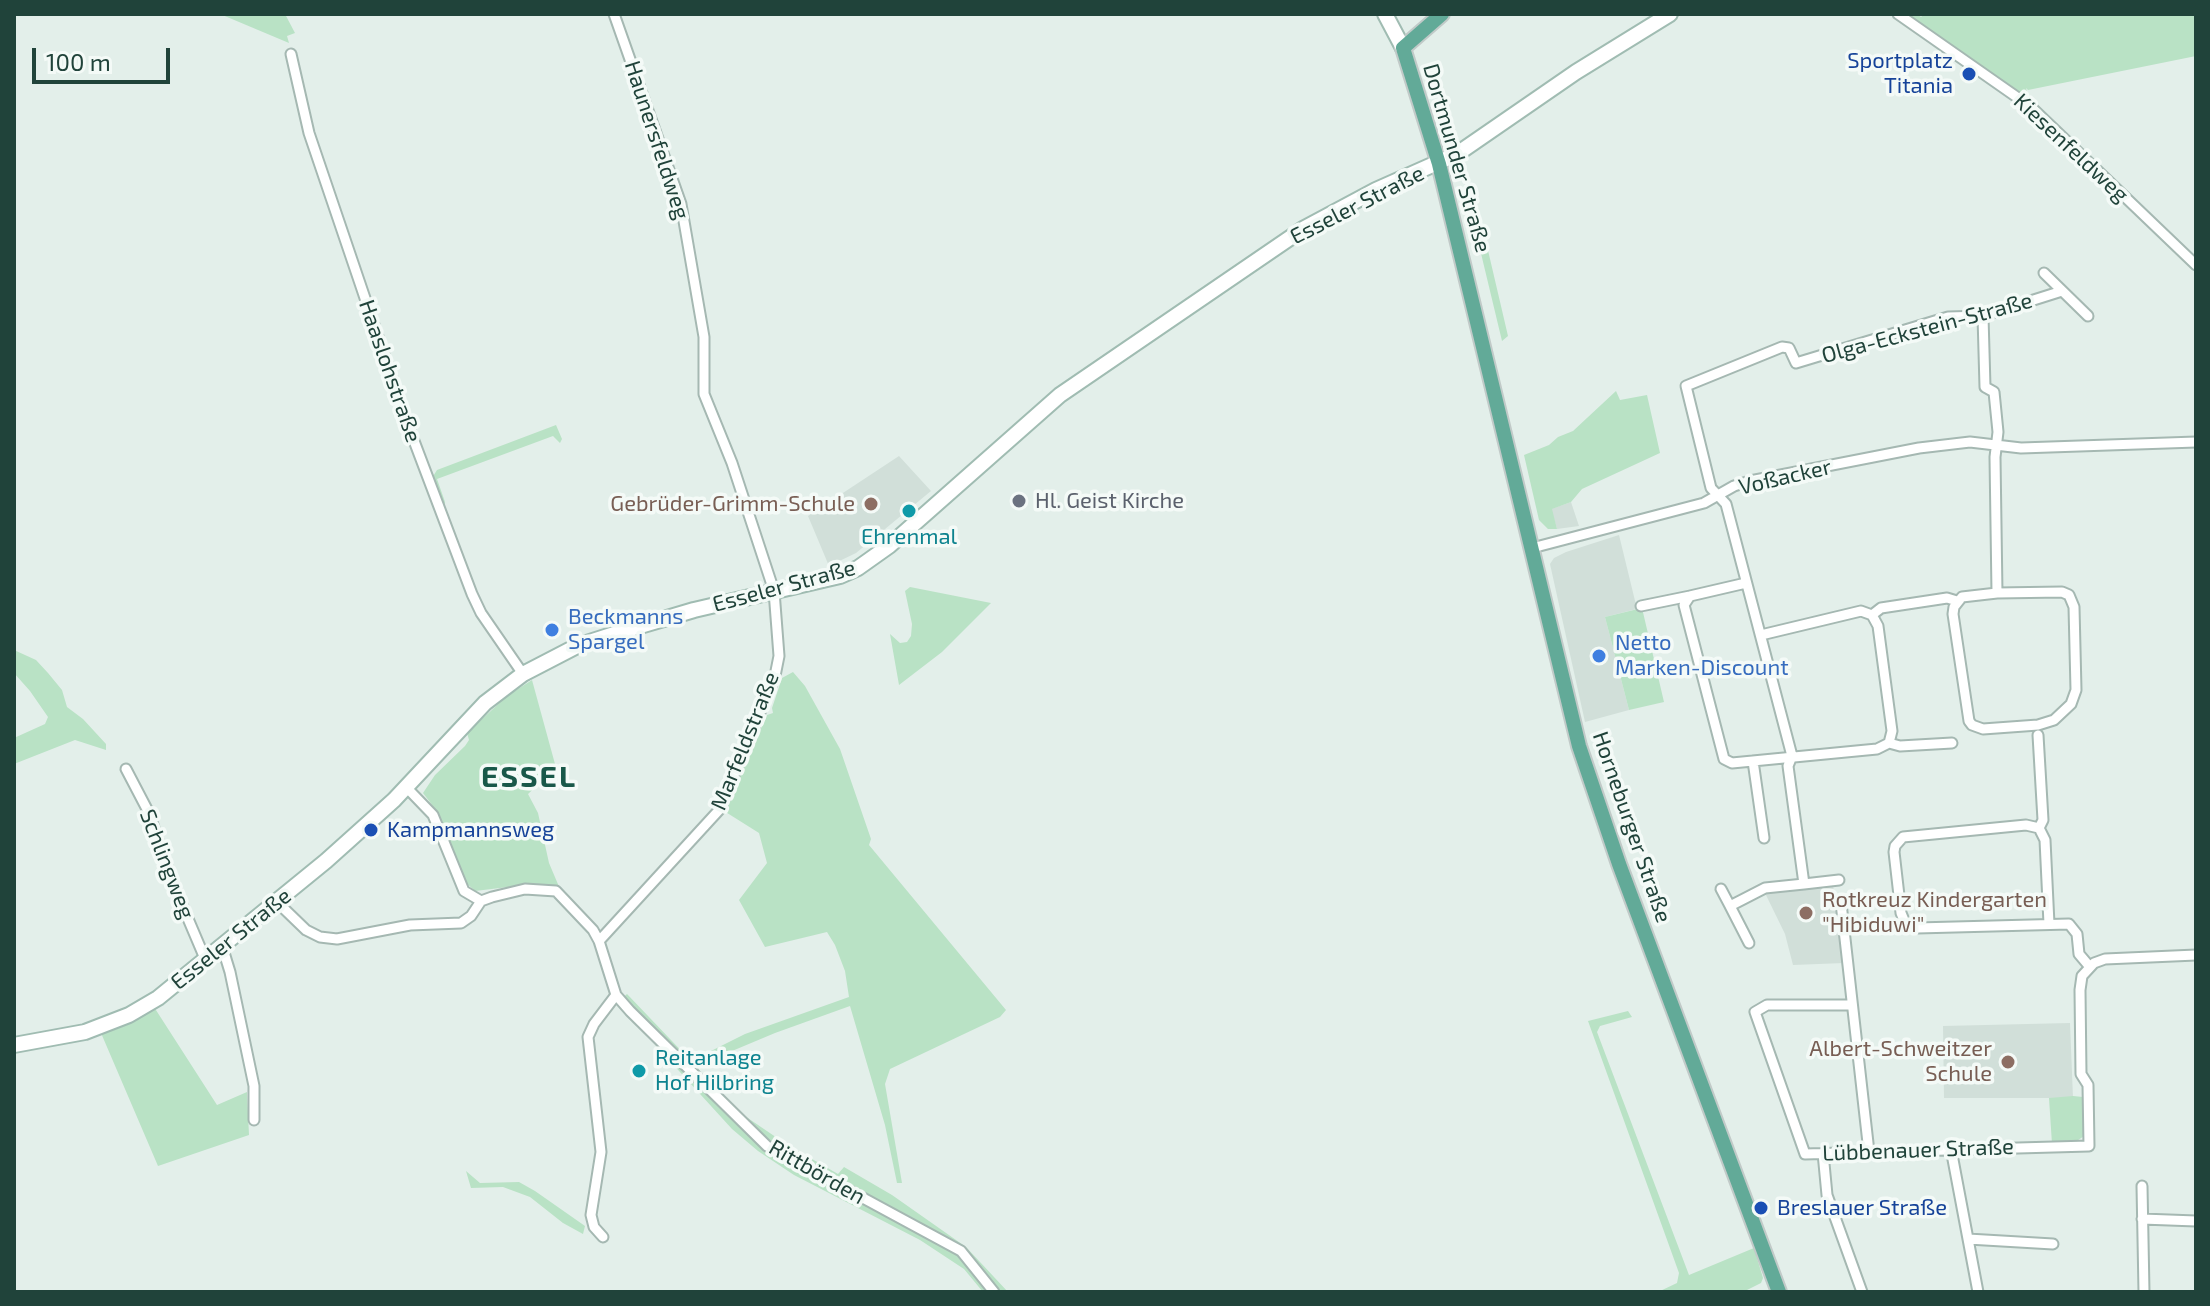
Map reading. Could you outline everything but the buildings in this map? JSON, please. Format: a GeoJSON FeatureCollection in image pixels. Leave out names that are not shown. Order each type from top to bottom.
{"type":"FeatureCollection","features":[{"type":"Feature","properties":{"kind":"main road","name":"Dortmunder Straße"},"geometry":{"type":"LineString","coordinates":[[1385,14],[1403,48],[1439,164],[1477,317]]}},
{"type":"Feature","properties":{"kind":"main road"},"geometry":{"type":"LineString","coordinates":[[1403,48],[1442,14]]}},
{"type":"Feature","properties":{"kind":"main road","name":"Esseler Straße"},"geometry":{"type":"LineString","coordinates":[[14,1045],[85,1032],[129,1015],[158,998],[277,902],[406,787],[485,703],[523,674],[590,642],[694,610],[840,576],[862,566],[889,546],[1060,395],[1303,229],[1376,190],[1439,164],[1670,14]]}},
{"type":"Feature","properties":{"kind":"main road","name":"Horneburger Straße"},"geometry":{"type":"LineString","coordinates":[[1477,317],[1588,778],[1779,1292]]}},
{"type":"Feature","properties":{"kind":"street","name":"Haunersfeldweg"},"geometry":{"type":"LineString","coordinates":[[614,14],[681,204],[704,337],[704,394],[732,463],[774,591]]}},
{"type":"Feature","properties":{"kind":"street","name":"Kiesenfeldweg"},"geometry":{"type":"LineString","coordinates":[[1898,14],[2031,107],[2196,265]]}},
{"type":"Feature","properties":{"kind":"street","name":"Haaslohstraße"},"geometry":{"type":"LineString","coordinates":[[291,54],[309,133],[408,425],[472,594],[481,613],[523,674]]}},
{"type":"Feature","properties":{"kind":"street","name":"Olga-Eckstein-Straße"},"geometry":{"type":"LineString","coordinates":[[2044,273],[2088,316]]}},
{"type":"Feature","properties":{"kind":"street","name":"Olga-Eckstein-Straße"},"geometry":{"type":"LineString","coordinates":[[1721,495],[1711,488],[1686,386],[1782,347],[1789,348],[1796,363],[1948,317],[1983,316],[2062,291]]}},
{"type":"Feature","properties":{"kind":"street"},"geometry":{"type":"LineString","coordinates":[[1983,316],[1985,387],[1994,392],[1997,444],[1997,593]]}},
{"type":"Feature","properties":{"kind":"street","name":"Voßacker"},"geometry":{"type":"LineString","coordinates":[[1532,548],[1704,503],[1750,481],[1919,448],[1970,442],[2021,448],[2196,442]]}},
{"type":"Feature","properties":{"kind":"street"},"geometry":{"type":"LineString","coordinates":[[1721,495],[1726,504],[1792,756],[1788,766],[1804,884]]}},
{"type":"Feature","properties":{"kind":"street"},"geometry":{"type":"LineString","coordinates":[[1641,606],[1746,583]]}},
{"type":"Feature","properties":{"kind":"street","name":"Marfeldstraße"},"geometry":{"type":"LineString","coordinates":[[599,941],[720,809],[775,676],[779,639],[774,591]]}},
{"type":"Feature","properties":{"kind":"street"},"geometry":{"type":"LineString","coordinates":[[2056,591],[2069,595],[2072,600],[2076,690],[2071,704],[2054,720],[2038,725],[1983,729],[1972,725],[1967,716],[1953,614],[1957,601],[1962,597],[1997,593],[2056,591]]}},
{"type":"Feature","properties":{"kind":"street"},"geometry":{"type":"LineString","coordinates":[[1690,596],[1684,610],[1722,756],[1729,763],[1877,749],[1889,743],[1900,746],[1952,743]]}},
{"type":"Feature","properties":{"kind":"street"},"geometry":{"type":"LineString","coordinates":[[1872,615],[1881,608],[1947,598],[1957,601]]}},
{"type":"Feature","properties":{"kind":"street"},"geometry":{"type":"LineString","coordinates":[[1761,635],[1861,611],[1872,615],[1878,626],[1892,731],[1889,743]]}},
{"type":"Feature","properties":{"kind":"street"},"geometry":{"type":"LineString","coordinates":[[2038,735],[2043,820],[2039,828]]}},
{"type":"Feature","properties":{"kind":"street"},"geometry":{"type":"LineString","coordinates":[[1753,761],[1764,838]]}},
{"type":"Feature","properties":{"kind":"street","name":"Schlingweg"},"geometry":{"type":"LineString","coordinates":[[126,769],[149,813],[172,881],[206,961]]}},
{"type":"Feature","properties":{"kind":"street"},"geometry":{"type":"LineString","coordinates":[[406,787],[433,815],[464,891],[481,901]]}},
{"type":"Feature","properties":{"kind":"street"},"geometry":{"type":"LineString","coordinates":[[2039,828],[2026,825],[1903,837],[1895,846],[1902,919],[1911,928],[2069,924],[2074,927],[2079,954],[2090,967],[2105,959],[2196,955]]}},
{"type":"Feature","properties":{"kind":"street"},"geometry":{"type":"LineString","coordinates":[[2039,828],[2045,840],[2049,924]]}},
{"type":"Feature","properties":{"kind":"street"},"geometry":{"type":"LineString","coordinates":[[1730,906],[1765,888],[1839,880]]}},
{"type":"Feature","properties":{"kind":"street","name":"Rittbörden"},"geometry":{"type":"LineString","coordinates":[[277,902],[306,930],[320,937],[337,939],[410,925],[461,923],[471,916],[481,901],[525,889],[556,891],[593,930],[616,995],[767,1146],[961,1251],[994,1292]]}},
{"type":"Feature","properties":{"kind":"street"},"geometry":{"type":"LineString","coordinates":[[1721,889],[1749,943]]}},
{"type":"Feature","properties":{"kind":"street"},"geometry":{"type":"LineString","coordinates":[[1841,903],[1869,1152]]}},
{"type":"Feature","properties":{"kind":"street"},"geometry":{"type":"LineString","coordinates":[[222,946],[252,1073],[254,1120]]}},
{"type":"Feature","properties":{"kind":"street","name":"Lübbenauer Straße"},"geometry":{"type":"LineString","coordinates":[[1852,1005],[1767,1005],[1755,1012],[1805,1154],[2089,1146],[2088,1085],[2081,1074],[2080,990],[2082,976],[2090,967]]}},
{"type":"Feature","properties":{"kind":"street"},"geometry":{"type":"LineString","coordinates":[[603,1237],[594,1227],[591,1215],[601,1152],[588,1037],[616,995]]}},
{"type":"Feature","properties":{"kind":"street"},"geometry":{"type":"LineString","coordinates":[[1951,1149],[1978,1292]]}},
{"type":"Feature","properties":{"kind":"street"},"geometry":{"type":"LineString","coordinates":[[1823,1153],[1827,1195],[1862,1292]]}},
{"type":"Feature","properties":{"kind":"street"},"geometry":{"type":"LineString","coordinates":[[2142,1186],[2144,1292]]}},
{"type":"Feature","properties":{"kind":"street"},"geometry":{"type":"LineString","coordinates":[[2142,1219],[2196,1221]]}},
{"type":"Feature","properties":{"kind":"street"},"geometry":{"type":"LineString","coordinates":[[1968,1239],[2053,1244]]}},
{"type":"Feature","properties":{"kind":"shaded area","name":"Gebrüder-Grimm-Schule"},"geometry":{"type":"Polygon","coordinates":[[[899,456],[931,491],[856,553],[829,566],[808,516],[899,456]]]}},
{"type":"Feature","properties":{"kind":"shaded area"},"geometry":{"type":"Polygon","coordinates":[[[1571,502],[1579,526],[1557,529],[1551,509],[1571,502]]]}},
{"type":"Feature","properties":{"kind":"shaded area"},"geometry":{"type":"Polygon","coordinates":[[[1619,535],[1637,609],[1605,617],[1629,710],[1585,722],[1550,564],[1566,552],[1619,535]]]}},
{"type":"Feature","properties":{"kind":"shaded area","name":"Rotkreuz Kindergarten \"Hibiduwi\""},"geometry":{"type":"Polygon","coordinates":[[[1833,885],[1844,963],[1793,965],[1785,934],[1765,893],[1833,885]]]}},
{"type":"Feature","properties":{"kind":"shaded area","name":"Albert-Schweitzer Schule"},"geometry":{"type":"Polygon","coordinates":[[[2070,1023],[2073,1098],[1944,1098],[1943,1026],[2070,1023]]]}},
{"type":"Feature","properties":{"kind":"green space"},"geometry":{"type":"Polygon","coordinates":[[[220,14],[285,14],[295,33],[287,36],[289,43],[220,14]]]}},
{"type":"Feature","properties":{"kind":"green space"},"geometry":{"type":"Polygon","coordinates":[[[1905,14],[1921,17],[1924,14],[2196,14],[2196,56],[2026,88],[2028,96],[2017,94],[1905,14]]]}},
{"type":"Feature","properties":{"kind":"green space"},"geometry":{"type":"Polygon","coordinates":[[[1467,195],[1476,199],[1508,336],[1502,341],[1467,195]]]}},
{"type":"Feature","properties":{"kind":"green space"},"geometry":{"type":"Polygon","coordinates":[[[1616,391],[1620,400],[1647,395],[1660,453],[1582,489],[1571,502],[1552,509],[1557,529],[1548,529],[1539,520],[1524,455],[1573,431],[1616,391]]]}},
{"type":"Feature","properties":{"kind":"green space"},"geometry":{"type":"Polygon","coordinates":[[[556,425],[562,439],[560,443],[553,436],[437,479],[445,502],[444,511],[432,478],[437,470],[556,425]]]}},
{"type":"Feature","properties":{"kind":"green space"},"geometry":{"type":"Polygon","coordinates":[[[910,587],[991,603],[942,652],[899,685],[890,634],[900,643],[907,642],[911,636],[912,624],[905,591],[910,587]]]}},
{"type":"Feature","properties":{"kind":"green space"},"geometry":{"type":"Polygon","coordinates":[[[1642,608],[1664,702],[1629,710],[1605,617],[1642,608]]]}},
{"type":"Feature","properties":{"kind":"green space"},"geometry":{"type":"Polygon","coordinates":[[[14,650],[36,660],[48,673],[62,690],[67,707],[106,744],[106,750],[75,740],[14,764],[14,738],[45,724],[48,717],[14,673],[14,650]]]}},
{"type":"Feature","properties":{"kind":"green space"},"geometry":{"type":"Polygon","coordinates":[[[793,672],[805,686],[840,749],[871,839],[869,845],[1006,1010],[1000,1017],[890,1069],[885,1084],[902,1183],[897,1183],[885,1125],[850,1006],[775,1033],[713,1059],[698,1069],[736,1110],[786,1144],[838,1174],[844,1167],[892,1195],[966,1247],[1008,1292],[983,1292],[964,1269],[920,1240],[794,1175],[758,1151],[732,1129],[617,1003],[627,994],[691,1061],[745,1034],[849,997],[845,971],[827,932],[765,947],[739,900],[767,863],[759,833],[724,811],[767,715],[773,713],[782,678],[793,672]]]}},
{"type":"Feature","properties":{"kind":"green space"},"geometry":{"type":"Polygon","coordinates":[[[532,680],[555,769],[528,794],[538,813],[549,863],[560,889],[525,885],[475,891],[465,882],[439,814],[423,793],[435,775],[465,746],[469,740],[467,733],[507,696],[532,680]]]}},
{"type":"Feature","properties":{"kind":"green space"},"geometry":{"type":"Polygon","coordinates":[[[154,1007],[217,1105],[247,1092],[249,1135],[158,1166],[101,1033],[154,1007]]]}},
{"type":"Feature","properties":{"kind":"green space"},"geometry":{"type":"Polygon","coordinates":[[[1628,1011],[1632,1017],[1600,1026],[1597,1032],[1689,1275],[1754,1248],[1763,1278],[1761,1283],[1743,1292],[1658,1292],[1677,1283],[1679,1273],[1588,1021],[1628,1011]]]}},
{"type":"Feature","properties":{"kind":"green space"},"geometry":{"type":"Polygon","coordinates":[[[2083,1097],[2084,1136],[2074,1143],[2052,1144],[2049,1098],[2083,1097]]]}},
{"type":"Feature","properties":{"kind":"green space"},"geometry":{"type":"Polygon","coordinates":[[[466,1171],[480,1183],[519,1182],[585,1226],[583,1234],[563,1223],[530,1197],[503,1187],[471,1188],[466,1171]]]}},
{"type":"Feature","properties":{"kind":"place","name":"Sportplatz Titania"},"geometry":{"type":"Point","coordinates":[1969,74]}},
{"type":"Feature","properties":{"kind":"place","name":"Hl. Geist Kirche"},"geometry":{"type":"Point","coordinates":[1019,501]}},
{"type":"Feature","properties":{"kind":"place","name":"Gebrüder-Grimm-Schule"},"geometry":{"type":"Point","coordinates":[871,504]}},
{"type":"Feature","properties":{"kind":"place","name":"Ehrenmal"},"geometry":{"type":"Point","coordinates":[909,511]}},
{"type":"Feature","properties":{"kind":"place","name":"Beckmanns Spargel"},"geometry":{"type":"Point","coordinates":[552,630]}},
{"type":"Feature","properties":{"kind":"place","name":"Netto Marken-Discount"},"geometry":{"type":"Point","coordinates":[1599,656]}},
{"type":"Feature","properties":{"kind":"place","name":"Kampmannsweg"},"geometry":{"type":"Point","coordinates":[371,830]}},
{"type":"Feature","properties":{"kind":"place","name":"Rotkreuz Kindergarten \"Hibiduwi\""},"geometry":{"type":"Point","coordinates":[1806,913]}},
{"type":"Feature","properties":{"kind":"place","name":"Albert-Schweitzer Schule"},"geometry":{"type":"Point","coordinates":[2008,1062]}},
{"type":"Feature","properties":{"kind":"place","name":"Reitanlage Hof Hilbring"},"geometry":{"type":"Point","coordinates":[639,1071]}},
{"type":"Feature","properties":{"kind":"place","name":"Breslauer Straße"},"geometry":{"type":"Point","coordinates":[1761,1208]}},
{"type":"Feature","properties":{"kind":"district","name":"ESSEL"},"geometry":{"type":"Point","coordinates":[529,777]}}]}
